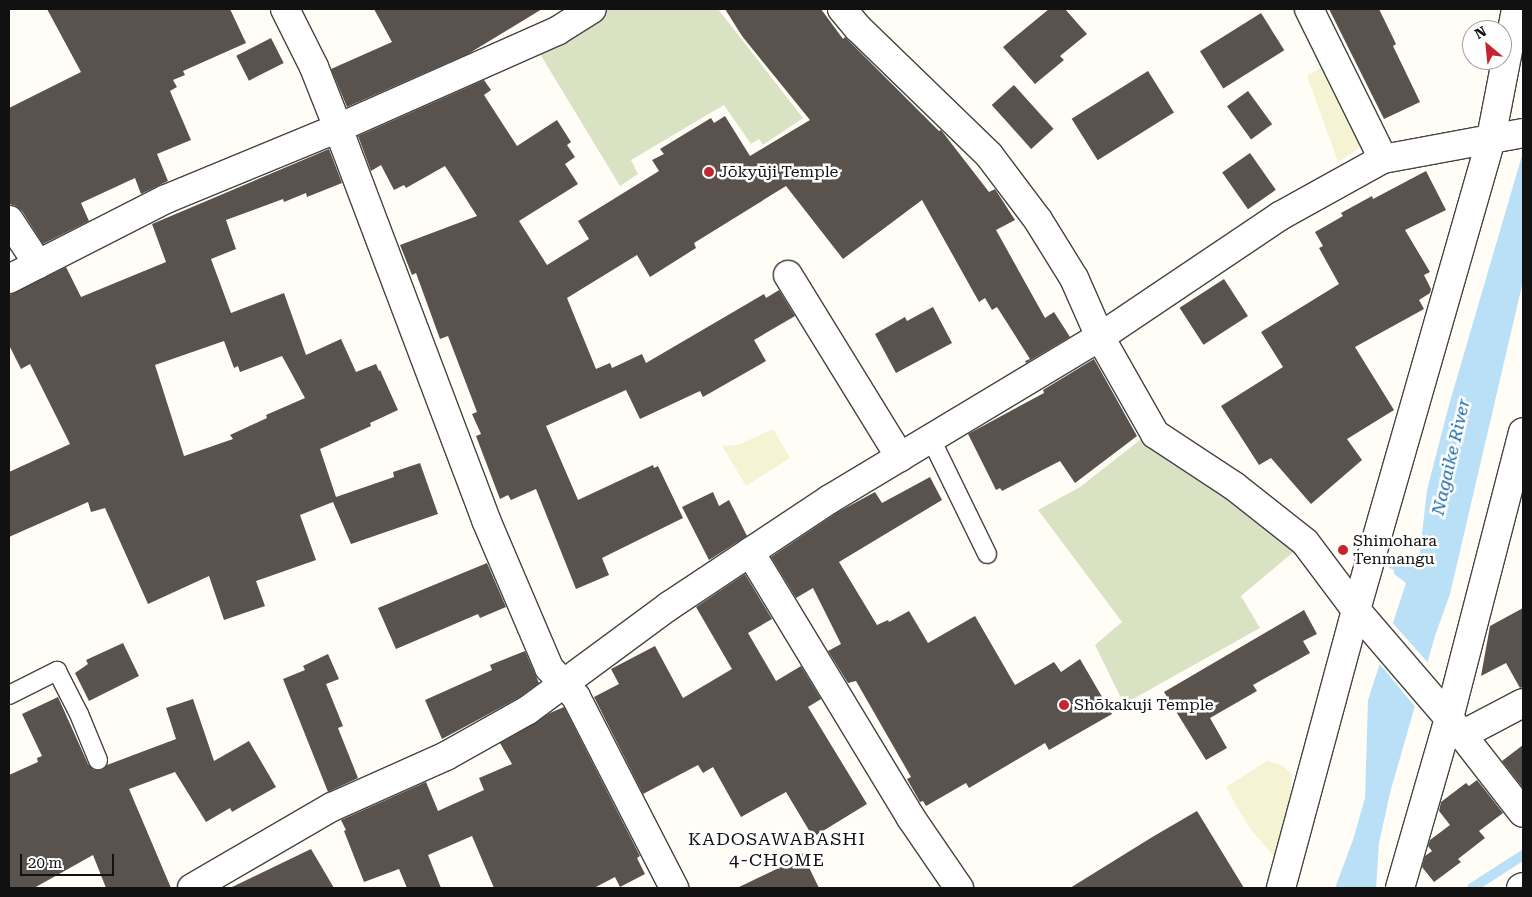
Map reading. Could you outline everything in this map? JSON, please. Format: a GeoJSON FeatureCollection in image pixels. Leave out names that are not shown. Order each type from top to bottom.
{"type":"FeatureCollection","features":[{"type":"Feature","properties":{"kind":"street"},"geometry":{"type":"LineString","coordinates":[[285,9],[314,67],[486,520],[550,668],[576,697],[674,888]]}},
{"type":"Feature","properties":{"kind":"street"},"geometry":{"type":"LineString","coordinates":[[9,279],[166,198],[338,128],[557,32],[592,9]]}},
{"type":"Feature","properties":{"kind":"street"},"geometry":{"type":"LineString","coordinates":[[842,9],[858,28],[989,155],[1038,220],[1074,278],[1100,337],[1155,434],[1234,486],[1305,542],[1360,614],[1450,720],[1523,813]]}},
{"type":"Feature","properties":{"kind":"street"},"geometry":{"type":"LineString","coordinates":[[1310,9],[1383,159]]}},
{"type":"Feature","properties":{"kind":"street"},"geometry":{"type":"LineString","coordinates":[[1282,888],[1360,614],[1505,136],[1516,9]]}},
{"type":"Feature","properties":{"kind":"street"},"geometry":{"type":"LineString","coordinates":[[192,888],[332,807],[446,756],[528,710],[669,606],[830,499],[1100,337],[1280,216],[1383,159],[1505,136]]}},
{"type":"Feature","properties":{"kind":"street"},"geometry":{"type":"LineString","coordinates":[[9,220],[38,264]]}},
{"type":"Feature","properties":{"kind":"street"},"geometry":{"type":"LineString","coordinates":[[788,275],[900,457]]}},
{"type":"Feature","properties":{"kind":"street"},"geometry":{"type":"LineString","coordinates":[[1400,888],[1450,720],[1523,432]]}},
{"type":"Feature","properties":{"kind":"street"},"geometry":{"type":"LineString","coordinates":[[750,552],[911,818],[959,888]]}},
{"type":"Feature","properties":{"kind":"street"},"geometry":{"type":"LineString","coordinates":[[1450,720],[1523,703]]}},
{"type":"Feature","properties":{"kind":"lane"},"geometry":{"type":"LineString","coordinates":[[931,439],[987,554]]}},
{"type":"Feature","properties":{"kind":"lane"},"geometry":{"type":"LineString","coordinates":[[9,695],[57,671],[79,714],[98,760]]}},
{"type":"Feature","properties":{"kind":"shaded area"},"geometry":{"type":"Polygon","coordinates":[[[1327,64],[1366,144],[1338,162],[1307,76],[1327,64]]]}},
{"type":"Feature","properties":{"kind":"shaded area"},"geometry":{"type":"Polygon","coordinates":[[[773,429],[790,458],[746,486],[722,446],[738,445],[773,429]]]}},
{"type":"Feature","properties":{"kind":"shaded area"},"geometry":{"type":"Polygon","coordinates":[[[1267,761],[1282,765],[1292,774],[1290,802],[1277,860],[1248,826],[1226,787],[1267,761]]]}},
{"type":"Feature","properties":{"kind":"green space"},"geometry":{"type":"Polygon","coordinates":[[[607,9],[718,9],[803,118],[763,145],[759,139],[751,144],[724,105],[631,160],[638,174],[620,186],[537,49],[561,39],[607,9]]]}},
{"type":"Feature","properties":{"kind":"green space"},"geometry":{"type":"Polygon","coordinates":[[[1145,436],[1262,519],[1297,549],[1241,596],[1260,628],[1124,704],[1095,645],[1122,622],[1038,510],[1080,487],[1145,436]]]}},
{"type":"Feature","properties":{"kind":"water","name":"Nagaike River"},"geometry":{"type":"Polygon","coordinates":[[[1523,152],[1523,281],[1450,594],[1435,636],[1390,793],[1379,843],[1376,888],[1335,888],[1353,840],[1365,798],[1368,700],[1406,583],[1394,574],[1394,570],[1384,565],[1387,556],[1396,558],[1401,554],[1419,561],[1427,490],[1449,405],[1523,152]]]}},
{"type":"Feature","properties":{"kind":"pier"},"geometry":{"type":"Polygon","coordinates":[[[1391,621],[1430,665],[1417,709],[1378,662],[1391,621]]]}},
{"type":"Feature","properties":{"kind":"building"},"geometry":{"type":"Polygon","coordinates":[[[47,9],[230,9],[246,43],[183,71],[185,75],[173,80],[177,87],[170,91],[191,140],[157,154],[168,181],[141,194],[135,178],[81,203],[89,221],[43,244],[22,211],[16,206],[9,204],[9,108],[81,72],[47,9]]]}},
{"type":"Feature","properties":{"kind":"building"},"geometry":{"type":"Polygon","coordinates":[[[374,9],[542,9],[468,54],[347,107],[331,69],[392,42],[374,9]]]}},
{"type":"Feature","properties":{"kind":"building"},"geometry":{"type":"Polygon","coordinates":[[[725,9],[821,9],[843,39],[845,37],[939,131],[941,130],[989,192],[995,189],[1015,220],[996,230],[1045,318],[1054,312],[1070,337],[1026,363],[1025,361],[1030,359],[997,307],[992,310],[985,298],[979,302],[922,200],[843,259],[786,186],[694,243],[696,248],[650,277],[637,255],[567,298],[596,369],[610,363],[612,368],[642,354],[646,363],[764,294],[766,298],[779,290],[795,316],[754,340],[766,361],[703,397],[700,391],[640,419],[626,390],[546,426],[578,500],[653,465],[654,468],[658,466],[683,518],[602,558],[609,575],[576,589],[536,489],[511,500],[508,495],[500,499],[476,436],[481,434],[472,414],[477,412],[448,336],[440,339],[416,273],[412,275],[400,245],[477,216],[445,166],[406,188],[404,185],[394,190],[381,165],[371,171],[358,136],[484,80],[491,90],[484,95],[517,146],[557,120],[571,142],[567,145],[575,157],[565,164],[578,184],[519,221],[547,265],[589,239],[578,221],[659,171],[652,160],[664,154],[660,149],[711,118],[714,123],[725,116],[750,156],[810,120],[742,36],[725,9]]]}},
{"type":"Feature","properties":{"kind":"building"},"geometry":{"type":"Polygon","coordinates":[[[1049,9],[1065,9],[1087,34],[1060,56],[1064,60],[1035,84],[1003,47],[1049,9]]]}},
{"type":"Feature","properties":{"kind":"building"},"geometry":{"type":"Polygon","coordinates":[[[1329,9],[1379,9],[1396,44],[1393,46],[1420,102],[1384,119],[1329,9]]]}},
{"type":"Feature","properties":{"kind":"building"},"geometry":{"type":"Polygon","coordinates":[[[1261,13],[1284,50],[1223,88],[1200,51],[1261,13]]]}},
{"type":"Feature","properties":{"kind":"building"},"geometry":{"type":"Polygon","coordinates":[[[271,38],[284,63],[249,81],[236,56],[271,38]]]}},
{"type":"Feature","properties":{"kind":"building"},"geometry":{"type":"Polygon","coordinates":[[[1148,71],[1174,113],[1098,160],[1072,119],[1148,71]]]}},
{"type":"Feature","properties":{"kind":"building"},"geometry":{"type":"Polygon","coordinates":[[[1014,85],[1053,129],[1031,149],[992,105],[1014,85]]]}},
{"type":"Feature","properties":{"kind":"building"},"geometry":{"type":"Polygon","coordinates":[[[1248,91],[1272,124],[1251,139],[1227,106],[1248,91]]]}},
{"type":"Feature","properties":{"kind":"building"},"geometry":{"type":"Polygon","coordinates":[[[329,149],[342,183],[307,197],[306,193],[284,202],[283,199],[226,220],[236,249],[211,259],[231,313],[284,293],[306,355],[341,339],[356,372],[376,364],[380,370],[398,410],[370,423],[371,426],[320,449],[336,497],[394,477],[393,472],[420,463],[438,514],[351,544],[333,502],[300,515],[316,560],[256,581],[265,606],[224,620],[209,576],[148,604],[105,508],[91,512],[88,502],[9,537],[9,472],[70,444],[30,364],[21,369],[9,345],[9,295],[66,267],[81,297],[166,262],[152,224],[329,149]],[[224,341],[155,365],[184,456],[233,439],[230,435],[267,418],[266,415],[305,398],[282,356],[240,372],[238,366],[234,368],[224,341]]]}},
{"type":"Feature","properties":{"kind":"building"},"geometry":{"type":"Polygon","coordinates":[[[1250,153],[1276,190],[1248,209],[1222,173],[1250,153]]]}},
{"type":"Feature","properties":{"kind":"building"},"geometry":{"type":"Polygon","coordinates":[[[1426,171],[1446,210],[1405,230],[1430,272],[1424,275],[1431,289],[1430,293],[1419,300],[1424,309],[1355,347],[1394,410],[1347,439],[1362,460],[1311,504],[1271,458],[1259,465],[1221,406],[1283,367],[1261,332],[1339,284],[1319,248],[1323,246],[1315,232],[1343,216],[1341,213],[1372,196],[1373,199],[1426,171]]]}},
{"type":"Feature","properties":{"kind":"building"},"geometry":{"type":"Polygon","coordinates":[[[1224,279],[1248,316],[1204,345],[1180,308],[1224,279]]]}},
{"type":"Feature","properties":{"kind":"building"},"geometry":{"type":"Polygon","coordinates":[[[933,307],[952,343],[896,373],[875,334],[905,317],[907,321],[933,307]]]}},
{"type":"Feature","properties":{"kind":"building"},"geometry":{"type":"Polygon","coordinates":[[[1094,359],[1137,436],[1075,483],[1060,461],[1002,491],[1000,488],[996,490],[968,434],[1044,393],[1043,390],[1094,359]]]}},
{"type":"Feature","properties":{"kind":"building"},"geometry":{"type":"Polygon","coordinates":[[[930,477],[942,500],[839,562],[877,625],[888,620],[889,622],[909,611],[928,643],[975,616],[1015,685],[1054,662],[1061,672],[1080,659],[1112,714],[1049,750],[1045,743],[969,788],[966,783],[926,806],[923,801],[920,802],[907,779],[911,777],[856,681],[848,683],[828,651],[841,644],[813,588],[796,598],[771,557],[838,512],[875,492],[882,503],[930,477]]]}},
{"type":"Feature","properties":{"kind":"building"},"geometry":{"type":"Polygon","coordinates":[[[713,492],[719,506],[729,500],[747,536],[709,560],[682,507],[713,492]]]}},
{"type":"Feature","properties":{"kind":"building"},"geometry":{"type":"Polygon","coordinates":[[[487,563],[506,607],[480,618],[478,614],[396,649],[378,608],[487,563]]]}},
{"type":"Feature","properties":{"kind":"building"},"geometry":{"type":"Polygon","coordinates":[[[745,574],[772,619],[748,633],[776,681],[801,666],[821,699],[808,707],[867,804],[813,837],[786,792],[741,817],[713,767],[703,773],[698,765],[643,794],[594,697],[619,684],[611,669],[655,646],[683,698],[732,669],[696,607],[745,574]]]}},
{"type":"Feature","properties":{"kind":"building"},"geometry":{"type":"Polygon","coordinates":[[[1523,608],[1523,687],[1520,688],[1506,663],[1481,676],[1490,626],[1523,608]]]}},
{"type":"Feature","properties":{"kind":"building"},"geometry":{"type":"Polygon","coordinates":[[[1304,610],[1317,634],[1303,641],[1310,653],[1253,685],[1257,691],[1210,718],[1227,748],[1206,760],[1164,692],[1304,610]]]}},
{"type":"Feature","properties":{"kind":"building"},"geometry":{"type":"Polygon","coordinates":[[[123,643],[139,676],[89,701],[75,673],[88,664],[86,660],[123,643]]]}},
{"type":"Feature","properties":{"kind":"building"},"geometry":{"type":"Polygon","coordinates":[[[525,651],[539,683],[520,697],[442,739],[425,700],[492,670],[490,665],[525,651]]]}},
{"type":"Feature","properties":{"kind":"building"},"geometry":{"type":"Polygon","coordinates":[[[328,654],[339,679],[326,684],[343,726],[338,728],[358,778],[328,792],[283,679],[305,670],[303,666],[328,654]]]}},
{"type":"Feature","properties":{"kind":"building"},"geometry":{"type":"Polygon","coordinates":[[[58,697],[88,764],[94,770],[102,770],[107,765],[176,739],[166,708],[193,699],[214,761],[249,741],[276,787],[232,812],[230,808],[206,822],[175,772],[129,789],[171,888],[106,888],[93,855],[34,888],[9,888],[9,775],[38,762],[37,758],[42,756],[22,714],[58,697]]]}},
{"type":"Feature","properties":{"kind":"building"},"geometry":{"type":"Polygon","coordinates":[[[564,707],[640,856],[637,858],[645,874],[620,887],[615,877],[594,888],[494,888],[472,836],[428,855],[441,888],[407,888],[399,869],[364,882],[341,820],[426,782],[438,811],[484,790],[479,778],[512,764],[500,743],[550,713],[564,707]]]}},
{"type":"Feature","properties":{"kind":"building"},"geometry":{"type":"Polygon","coordinates":[[[1523,745],[1523,788],[1502,761],[1523,745]]]}},
{"type":"Feature","properties":{"kind":"building"},"geometry":{"type":"Polygon","coordinates":[[[1477,780],[1503,813],[1479,831],[1485,838],[1458,859],[1461,862],[1434,882],[1422,867],[1425,856],[1432,851],[1428,846],[1430,840],[1450,825],[1439,811],[1441,802],[1466,783],[1469,786],[1477,780]]]}},
{"type":"Feature","properties":{"kind":"building"},"geometry":{"type":"Polygon","coordinates":[[[1197,811],[1244,888],[1070,888],[1154,836],[1197,811]]]}},
{"type":"Feature","properties":{"kind":"building"},"geometry":{"type":"Polygon","coordinates":[[[311,849],[334,888],[230,888],[311,849]]]}},
{"type":"Feature","properties":{"kind":"building"},"geometry":{"type":"Polygon","coordinates":[[[802,853],[819,888],[737,888],[783,866],[782,863],[802,853]]]}},
{"type":"Feature","properties":{"kind":"waterway"},"geometry":{"type":"LineString","coordinates":[[1472,888],[1523,855]]}},
{"type":"Feature","properties":{"kind":"place","name":"Jōkyūji Temple"},"geometry":{"type":"Point","coordinates":[709,172]}},
{"type":"Feature","properties":{"kind":"place","name":"Shimohara Tenmangu"},"geometry":{"type":"Point","coordinates":[1343,550]}},
{"type":"Feature","properties":{"kind":"place","name":"Shōkakuji Temple"},"geometry":{"type":"Point","coordinates":[1064,705]}},
{"type":"Feature","properties":{"kind":"district","name":"KADOSAWABASHI 4-CHOME"},"geometry":{"type":"Point","coordinates":[777,850]}}]}
